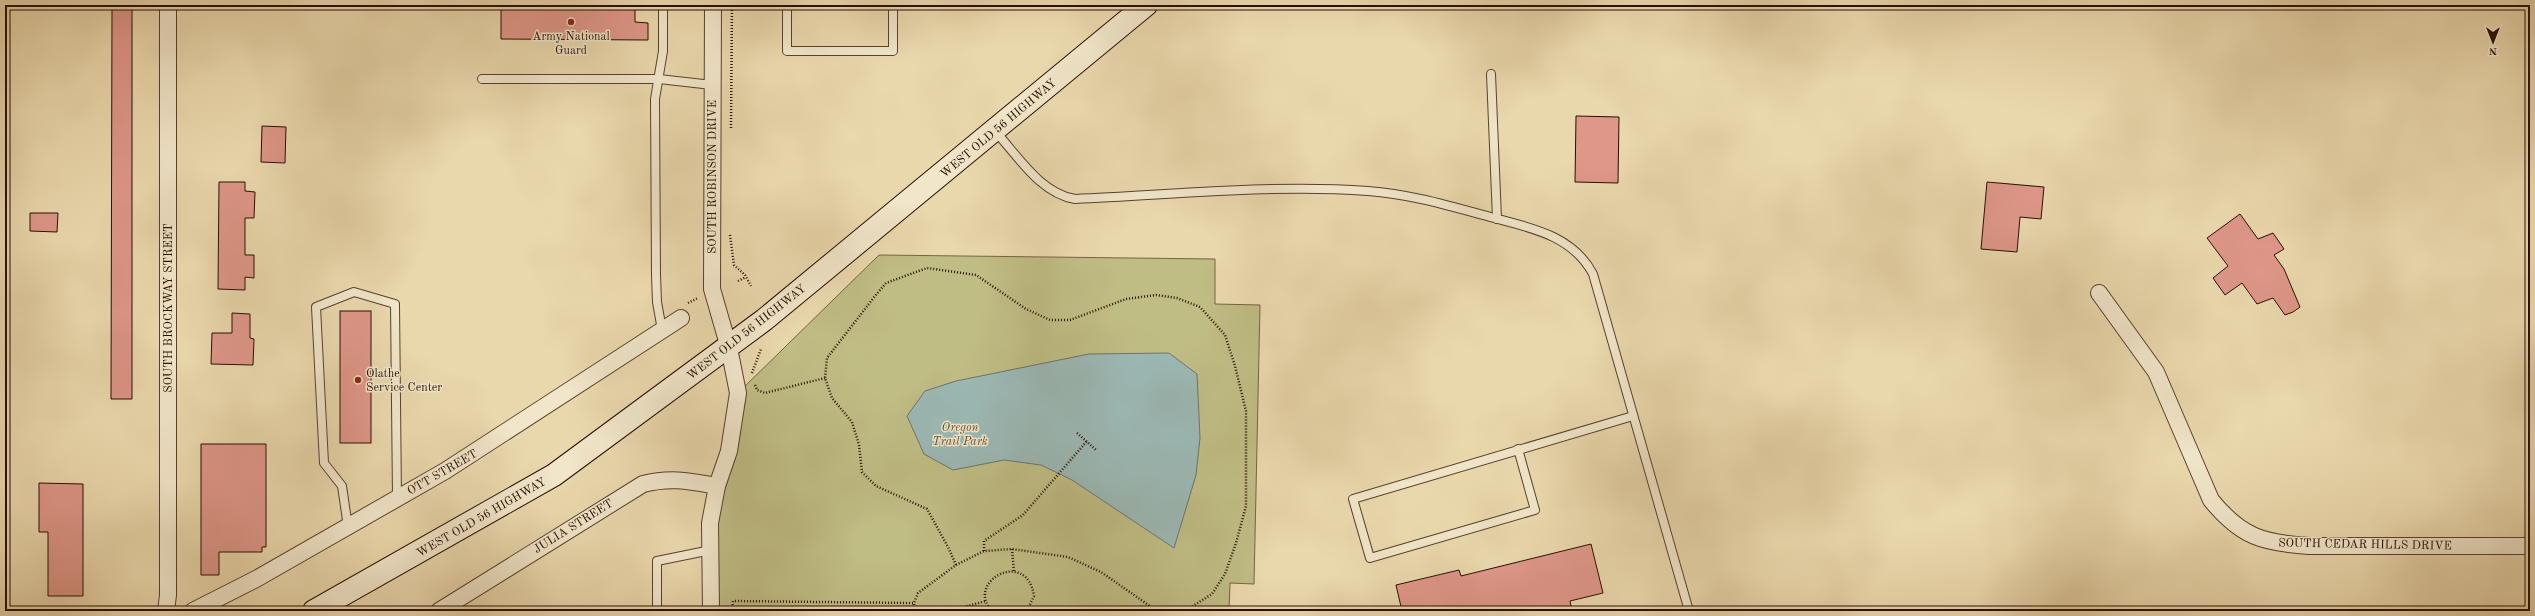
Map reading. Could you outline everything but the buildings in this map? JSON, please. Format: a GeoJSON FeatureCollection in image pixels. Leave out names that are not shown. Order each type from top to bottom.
{"type":"FeatureCollection","features":[{"type":"Feature","properties":{"kind":"main road","name":"WEST OLD 56 HIGHWAY"},"geometry":{"type":"LineString","coordinates":[[314,611],[554,475],[729,348],[1146,5]]}},
{"type":"Feature","properties":{"kind":"street","name":"SOUTH BROCKWAY STREET"},"geometry":{"type":"LineString","coordinates":[[166,611],[168,595],[168,5]]}},
{"type":"Feature","properties":{"kind":"street","name":"SOUTH ROBINSON DRIVE"},"geometry":{"type":"LineString","coordinates":[[711,611],[710,523],[717,486],[729,451],[737,409],[738,393],[729,348],[712,289],[712,5]]}},
{"type":"Feature","properties":{"kind":"street","name":"SOUTH CEDAR HILLS DRIVE"},"geometry":{"type":"LineString","coordinates":[[2099,293],[2156,372],[2211,500],[2223,516],[2253,536],[2273,543],[2309,546],[2530,546]]}},
{"type":"Feature","properties":{"kind":"street","name":"OTT STREET"},"geometry":{"type":"LineString","coordinates":[[193,611],[348,527],[496,440],[681,318]]}},
{"type":"Feature","properties":{"kind":"street","name":"JULIA STREET"},"geometry":{"type":"LineString","coordinates":[[439,611],[643,484],[663,478],[683,479],[717,486]]}},
{"type":"Feature","properties":{"kind":"lane"},"geometry":{"type":"LineString","coordinates":[[662,330],[657,302],[656,276],[655,99],[663,51],[663,5]]}},
{"type":"Feature","properties":{"kind":"lane"},"geometry":{"type":"LineString","coordinates":[[787,5],[788,51],[893,51],[893,5]]}},
{"type":"Feature","properties":{"kind":"lane"},"geometry":{"type":"LineString","coordinates":[[1490,74],[1496,219]]}},
{"type":"Feature","properties":{"kind":"lane"},"geometry":{"type":"LineString","coordinates":[[482,79],[659,79],[712,85]]}},
{"type":"Feature","properties":{"kind":"lane"},"geometry":{"type":"LineString","coordinates":[[995,130],[1052,192],[1075,199],[1298,189],[1368,191],[1408,196],[1496,219],[1548,235],[1570,246],[1585,259],[1593,274],[1689,611]]}},
{"type":"Feature","properties":{"kind":"lane"},"geometry":{"type":"LineString","coordinates":[[348,527],[342,486],[324,463],[316,307],[354,292],[395,304],[397,498]]}},
{"type":"Feature","properties":{"kind":"lane"},"geometry":{"type":"LineString","coordinates":[[1518,449],[1535,510],[1370,558],[1353,499],[1518,449],[1633,416]]}},
{"type":"Feature","properties":{"kind":"lane"},"geometry":{"type":"LineString","coordinates":[[657,611],[657,561],[710,550]]}},
{"type":"Feature","properties":{"kind":"lane"},"geometry":{"type":"LineString","coordinates":[[1740,611],[1752,611]]}},
{"type":"Feature","properties":{"kind":"path"},"geometry":{"type":"LineString","coordinates":[[731,130],[732,5]]}},
{"type":"Feature","properties":{"kind":"path"},"geometry":{"type":"LineString","coordinates":[[730,234],[734,265],[747,277],[750,286]]}},
{"type":"Feature","properties":{"kind":"path"},"geometry":{"type":"LineString","coordinates":[[956,565],[927,509],[876,486],[862,472],[859,445],[852,422],[832,398],[825,378],[827,358],[886,284],[927,268],[976,276],[1026,310],[1050,320],[1070,320],[1126,299],[1156,295],[1177,298],[1200,307],[1225,335],[1235,366],[1246,410],[1246,506],[1225,574],[1212,594],[1185,611]]}},
{"type":"Feature","properties":{"kind":"path"},"geometry":{"type":"LineString","coordinates":[[738,281],[747,277]]}},
{"type":"Feature","properties":{"kind":"path"},"geometry":{"type":"LineString","coordinates":[[753,377],[752,372],[761,349]]}},
{"type":"Feature","properties":{"kind":"path"},"geometry":{"type":"LineString","coordinates":[[754,382],[757,390],[765,393],[825,378]]}},
{"type":"Feature","properties":{"kind":"path"},"geometry":{"type":"LineString","coordinates":[[1077,433],[1096,450]]}},
{"type":"Feature","properties":{"kind":"path"},"geometry":{"type":"LineString","coordinates":[[984,551],[984,542],[1023,515],[1087,441]]}},
{"type":"Feature","properties":{"kind":"path"},"geometry":{"type":"LineString","coordinates":[[1012,549],[1014,572]]}},
{"type":"Feature","properties":{"kind":"path"},"geometry":{"type":"LineString","coordinates":[[914,611],[914,603],[918,593],[956,565],[984,551],[1012,549],[1068,557],[1101,572],[1157,611]]}},
{"type":"Feature","properties":{"kind":"path"},"geometry":{"type":"LineString","coordinates":[[992,611],[986,601],[986,592],[992,579],[999,574],[1014,572],[1024,576],[1033,588],[1034,596],[1031,607],[1027,611]]}},
{"type":"Feature","properties":{"kind":"path"},"geometry":{"type":"LineString","coordinates":[[959,611],[964,607],[986,601]]}},
{"type":"Feature","properties":{"kind":"path"},"geometry":{"type":"LineString","coordinates":[[732,611],[733,602],[914,603]]}},
{"type":"Feature","properties":{"kind":"green space","name":"Oregon Trail Park"},"geometry":{"type":"Polygon","coordinates":[[[879,255],[1215,259],[1215,304],[1260,305],[1254,584],[1230,583],[1229,611],[711,611],[710,523],[738,393],[879,255]]]}},
{"type":"Feature","properties":{"kind":"water"},"geometry":{"type":"Polygon","coordinates":[[[1169,353],[1197,374],[1200,438],[1196,475],[1174,548],[1072,480],[1041,465],[1004,460],[953,470],[924,454],[907,416],[925,391],[956,381],[1089,354],[1169,353]]]}},
{"type":"Feature","properties":{"kind":"place","name":"Army National Guard"},"geometry":{"type":"Point","coordinates":[571,22]}},
{"type":"Feature","properties":{"kind":"place","name":"Olathe Service Center"},"geometry":{"type":"Point","coordinates":[358,380]}}]}
